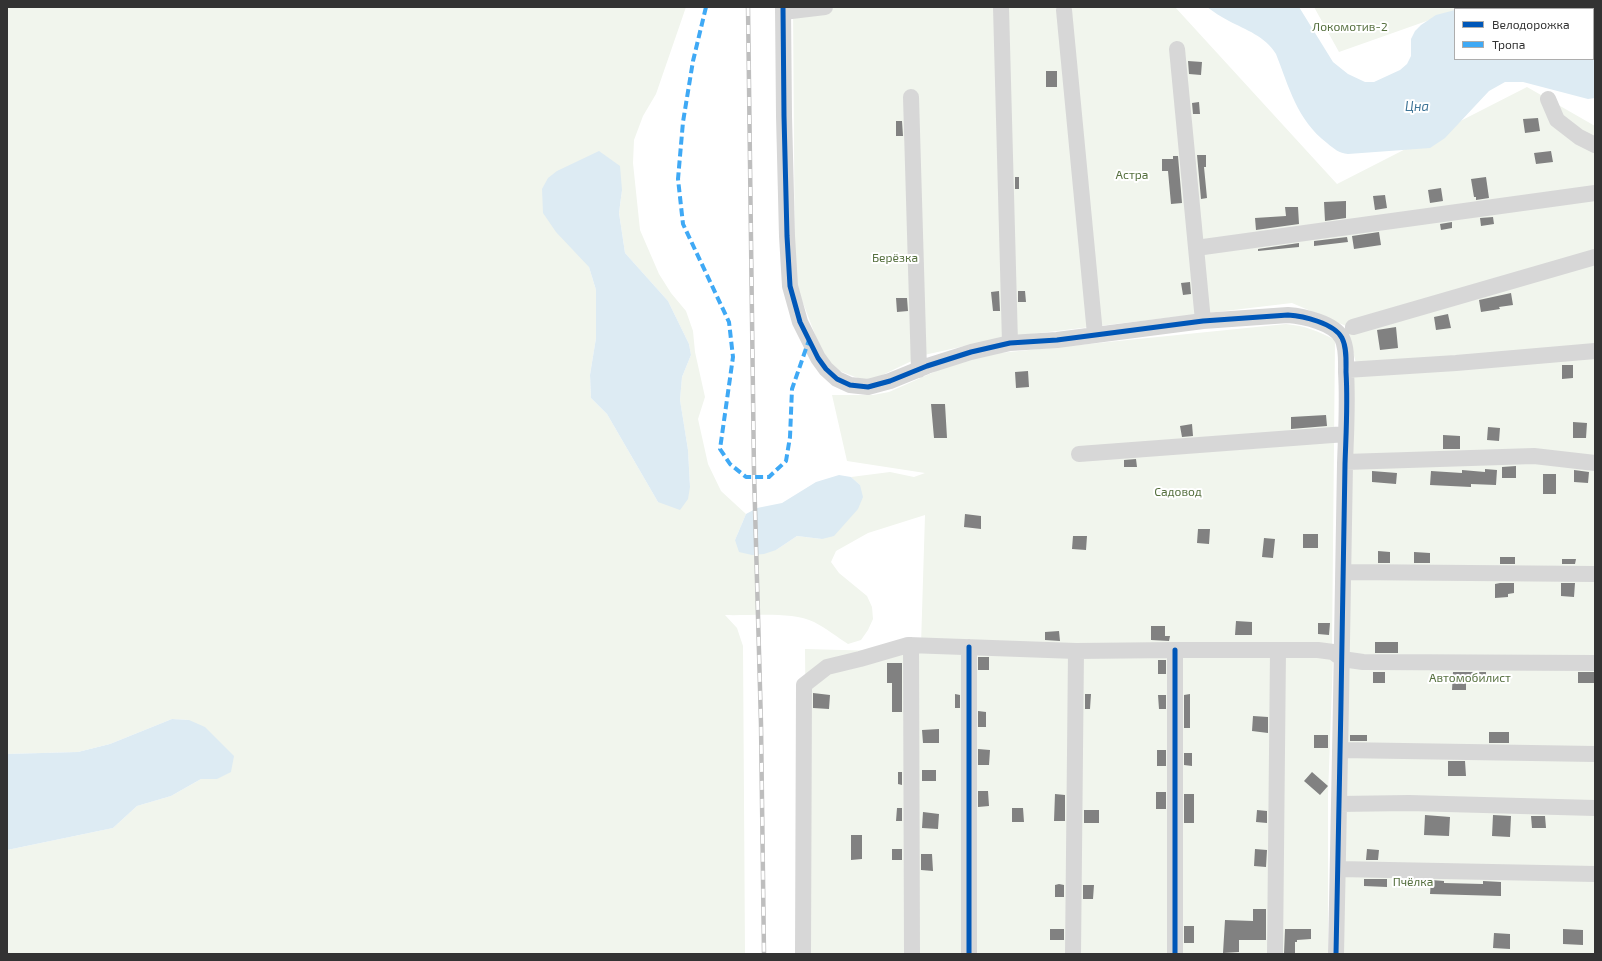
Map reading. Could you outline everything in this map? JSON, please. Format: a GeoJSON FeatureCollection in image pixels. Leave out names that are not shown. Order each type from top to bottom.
{"type":"FeatureCollection","features":[{"type":"Feature","properties":{"kind":"street"},"geometry":{"type":"LineString","coordinates":[[825,7],[783,10],[787,236],[790,286],[800,322],[818,358],[826,369],[837,379],[850,385],[868,387],[890,381],[971,352],[1010,343],[1057,340],[1202,320],[1288,315],[1313,320],[1334,330],[1341,337],[1346,350],[1345,572],[1342,625],[1336,954]]}},
{"type":"Feature","properties":{"kind":"street"},"geometry":{"type":"LineString","coordinates":[[1001,7],[1010,343]]}},
{"type":"Feature","properties":{"kind":"street"},"geometry":{"type":"LineString","coordinates":[[1064,10],[1095,334]]}},
{"type":"Feature","properties":{"kind":"street"},"geometry":{"type":"LineString","coordinates":[[1177,49],[1202,320]]}},
{"type":"Feature","properties":{"kind":"street"},"geometry":{"type":"LineString","coordinates":[[912,97],[918,370]]}},
{"type":"Feature","properties":{"kind":"street"},"geometry":{"type":"LineString","coordinates":[[1548,100],[1557,120],[1579,137],[1595,145]]}},
{"type":"Feature","properties":{"kind":"street"},"geometry":{"type":"LineString","coordinates":[[1196,248],[1595,193]]}},
{"type":"Feature","properties":{"kind":"street"},"geometry":{"type":"LineString","coordinates":[[1353,326],[1595,257]]}},
{"type":"Feature","properties":{"kind":"street"},"geometry":{"type":"LineString","coordinates":[[1346,370],[1441,364],[1595,351]]}},
{"type":"Feature","properties":{"kind":"street"},"geometry":{"type":"LineString","coordinates":[[1079,454],[1346,434]]}},
{"type":"Feature","properties":{"kind":"street"},"geometry":{"type":"LineString","coordinates":[[1345,462],[1534,456],[1595,462]]}},
{"type":"Feature","properties":{"kind":"street"},"geometry":{"type":"LineString","coordinates":[[1345,572],[1595,574]]}},
{"type":"Feature","properties":{"kind":"street"},"geometry":{"type":"LineString","coordinates":[[803,954],[804,685],[827,667],[912,645],[1076,651],[1278,650],[1333,652],[1342,659],[1363,662],[1595,663]]}},
{"type":"Feature","properties":{"kind":"street"},"geometry":{"type":"LineString","coordinates":[[912,645],[912,954]]}},
{"type":"Feature","properties":{"kind":"street"},"geometry":{"type":"LineString","coordinates":[[969,647],[969,954]]}},
{"type":"Feature","properties":{"kind":"street"},"geometry":{"type":"LineString","coordinates":[[1175,650],[1175,954]]}},
{"type":"Feature","properties":{"kind":"street"},"geometry":{"type":"LineString","coordinates":[[1275,954],[1278,650]]}},
{"type":"Feature","properties":{"kind":"street"},"geometry":{"type":"LineString","coordinates":[[1073,954],[1076,651]]}},
{"type":"Feature","properties":{"kind":"street"},"geometry":{"type":"LineString","coordinates":[[1340,750],[1595,754]]}},
{"type":"Feature","properties":{"kind":"street"},"geometry":{"type":"LineString","coordinates":[[1339,804],[1409,803],[1595,808]]}},
{"type":"Feature","properties":{"kind":"street"},"geometry":{"type":"LineString","coordinates":[[1338,869],[1595,874]]}},
{"type":"Feature","properties":{"kind":"green space","name":"Садовод"},"geometry":{"type":"Polygon","coordinates":[[[7,7],[686,7],[656,94],[643,116],[634,140],[633,163],[640,230],[659,274],[671,293],[686,311],[693,331],[695,352],[705,397],[698,419],[708,464],[721,491],[746,514],[735,540],[776,550],[797,536],[822,539],[860,485],[851,477],[890,472],[914,477],[925,473],[847,461],[832,395],[873,395],[889,392],[970,356],[1286,324],[1312,329],[1335,340],[1332,649],[921,645],[925,515],[868,533],[836,551],[831,562],[839,573],[867,596],[872,607],[873,619],[861,640],[848,644],[814,622],[794,616],[725,615],[737,628],[743,646],[745,954],[7,954],[7,850],[113,828],[137,806],[171,796],[201,779],[217,779],[189,720],[172,719],[110,744],[78,752],[7,754],[7,7]],[[622,190],[589,267],[596,290],[596,338],[590,375],[591,398],[607,414],[658,502],[690,487],[688,450],[680,400],[682,377],[691,355],[689,344],[668,301],[625,253],[619,213],[622,190]]]}},
{"type":"Feature","properties":{"kind":"green space","name":"Астра"},"geometry":{"type":"Polygon","coordinates":[[[793,7],[1175,7],[1337,184],[1527,87],[1595,126],[1595,346],[1356,363],[1346,326],[1292,303],[1006,337],[924,355],[868,382],[827,366],[795,282],[793,7]]]}},
{"type":"Feature","properties":{"kind":"green space","name":"Локомотив-2"},"geometry":{"type":"Polygon","coordinates":[[[1314,7],[1467,7],[1454,8],[1454,11],[1339,52],[1314,7]]]}},
{"type":"Feature","properties":{"kind":"green space","name":"Автомобилист"},"geometry":{"type":"Polygon","coordinates":[[[1595,355],[1595,805],[1340,803],[1349,367],[1595,355]]]}},
{"type":"Feature","properties":{"kind":"green space"},"geometry":{"type":"Polygon","coordinates":[[[805,649],[1333,658],[1328,795],[1328,954],[808,954],[805,649]]]}},
{"type":"Feature","properties":{"kind":"green space","name":"Пчёлка"},"geometry":{"type":"Polygon","coordinates":[[[1341,808],[1595,815],[1595,954],[1341,954],[1341,808]]]}},
{"type":"Feature","properties":{"kind":"water","name":"Цна"},"geometry":{"type":"Polygon","coordinates":[[[1207,7],[1299,7],[1333,62],[1348,74],[1365,82],[1374,82],[1400,70],[1407,64],[1411,56],[1411,39],[1415,31],[1421,25],[1436,15],[1454,10],[1454,60],[1594,60],[1594,8],[1462,8],[1595,7],[1595,98],[1588,99],[1523,82],[1505,82],[1489,91],[1445,138],[1430,148],[1348,154],[1339,152],[1332,147],[1308,124],[1295,102],[1276,54],[1272,48],[1255,34],[1223,18],[1207,7]]]}},
{"type":"Feature","properties":{"kind":"water"},"geometry":{"type":"Polygon","coordinates":[[[599,151],[620,166],[622,190],[619,213],[625,253],[668,301],[689,344],[691,355],[682,377],[680,400],[688,450],[690,487],[688,499],[680,510],[658,502],[607,414],[591,398],[590,375],[596,338],[596,290],[589,267],[556,232],[543,213],[542,189],[548,178],[557,171],[599,151]]]}},
{"type":"Feature","properties":{"kind":"water"},"geometry":{"type":"Polygon","coordinates":[[[839,475],[851,477],[860,485],[863,497],[858,509],[834,536],[822,539],[797,536],[776,550],[764,554],[752,555],[739,552],[735,540],[746,514],[757,508],[782,503],[816,482],[839,475]]]}},
{"type":"Feature","properties":{"kind":"water"},"geometry":{"type":"Polygon","coordinates":[[[172,719],[189,720],[205,727],[234,756],[231,772],[217,779],[201,779],[171,796],[137,806],[113,828],[7,850],[7,754],[78,752],[110,744],[172,719]]]}},
{"type":"Feature","properties":{"kind":"building"},"geometry":{"type":"Polygon","coordinates":[[[1188,61],[1202,62],[1201,75],[1189,74],[1188,61]]]}},
{"type":"Feature","properties":{"kind":"building"},"geometry":{"type":"Polygon","coordinates":[[[1046,71],[1057,71],[1057,87],[1046,87],[1046,71]]]}},
{"type":"Feature","properties":{"kind":"building"},"geometry":{"type":"Polygon","coordinates":[[[1199,102],[1200,114],[1193,114],[1192,103],[1199,102]]]}},
{"type":"Feature","properties":{"kind":"building"},"geometry":{"type":"Polygon","coordinates":[[[1538,118],[1540,131],[1525,133],[1523,119],[1538,118]]]}},
{"type":"Feature","properties":{"kind":"building"},"geometry":{"type":"Polygon","coordinates":[[[896,121],[902,121],[903,136],[896,136],[896,121]]]}},
{"type":"Feature","properties":{"kind":"building"},"geometry":{"type":"Polygon","coordinates":[[[1551,151],[1553,162],[1536,164],[1534,153],[1551,151]]]}},
{"type":"Feature","properties":{"kind":"building"},"geometry":{"type":"Polygon","coordinates":[[[1197,155],[1206,155],[1206,167],[1204,167],[1207,198],[1201,199],[1197,155]]]}},
{"type":"Feature","properties":{"kind":"building"},"geometry":{"type":"Polygon","coordinates":[[[1173,156],[1178,156],[1182,203],[1171,204],[1168,171],[1162,171],[1162,159],[1173,159],[1173,156]]]}},
{"type":"Feature","properties":{"kind":"building"},"geometry":{"type":"Polygon","coordinates":[[[1015,177],[1019,177],[1019,189],[1015,189],[1015,177]]]}},
{"type":"Feature","properties":{"kind":"building"},"geometry":{"type":"Polygon","coordinates":[[[1486,177],[1489,198],[1476,200],[1476,197],[1474,197],[1471,179],[1486,177]]]}},
{"type":"Feature","properties":{"kind":"building"},"geometry":{"type":"Polygon","coordinates":[[[1441,188],[1443,201],[1430,203],[1428,190],[1441,188]]]}},
{"type":"Feature","properties":{"kind":"building"},"geometry":{"type":"Polygon","coordinates":[[[1385,195],[1387,208],[1375,210],[1373,196],[1385,195]]]}},
{"type":"Feature","properties":{"kind":"building"},"geometry":{"type":"Polygon","coordinates":[[[1346,201],[1346,218],[1325,221],[1324,202],[1346,201]]]}},
{"type":"Feature","properties":{"kind":"building"},"geometry":{"type":"Polygon","coordinates":[[[1285,207],[1298,207],[1299,224],[1256,230],[1255,218],[1286,216],[1285,207]]]}},
{"type":"Feature","properties":{"kind":"building"},"geometry":{"type":"Polygon","coordinates":[[[1493,217],[1494,224],[1481,226],[1480,218],[1493,217]]]}},
{"type":"Feature","properties":{"kind":"building"},"geometry":{"type":"Polygon","coordinates":[[[1452,222],[1452,228],[1441,230],[1440,224],[1452,222]]]}},
{"type":"Feature","properties":{"kind":"building"},"geometry":{"type":"Polygon","coordinates":[[[1379,232],[1381,245],[1354,249],[1352,236],[1379,232]]]}},
{"type":"Feature","properties":{"kind":"building"},"geometry":{"type":"Polygon","coordinates":[[[1347,237],[1348,242],[1314,246],[1314,241],[1347,237]]]}},
{"type":"Feature","properties":{"kind":"building"},"geometry":{"type":"Polygon","coordinates":[[[1299,243],[1299,247],[1258,251],[1258,249],[1299,243]]]}},
{"type":"Feature","properties":{"kind":"building"},"geometry":{"type":"Polygon","coordinates":[[[1190,282],[1191,294],[1183,295],[1181,283],[1190,282]]]}},
{"type":"Feature","properties":{"kind":"building"},"geometry":{"type":"Polygon","coordinates":[[[999,291],[1000,311],[993,311],[991,292],[999,291]]]}},
{"type":"Feature","properties":{"kind":"building"},"geometry":{"type":"Polygon","coordinates":[[[1018,291],[1025,291],[1026,302],[1018,302],[1018,291]]]}},
{"type":"Feature","properties":{"kind":"building"},"geometry":{"type":"Polygon","coordinates":[[[1511,293],[1513,305],[1481,312],[1479,300],[1511,293]]]}},
{"type":"Feature","properties":{"kind":"building"},"geometry":{"type":"Polygon","coordinates":[[[896,298],[907,298],[908,311],[897,312],[896,298]]]}},
{"type":"Feature","properties":{"kind":"building"},"geometry":{"type":"Polygon","coordinates":[[[1448,314],[1451,328],[1436,330],[1434,317],[1448,314]]]}},
{"type":"Feature","properties":{"kind":"building"},"geometry":{"type":"Polygon","coordinates":[[[1396,327],[1398,348],[1380,350],[1377,330],[1396,327]]]}},
{"type":"Feature","properties":{"kind":"building"},"geometry":{"type":"Polygon","coordinates":[[[1562,365],[1573,365],[1573,378],[1562,379],[1562,365]]]}},
{"type":"Feature","properties":{"kind":"building"},"geometry":{"type":"Polygon","coordinates":[[[1028,371],[1029,387],[1016,388],[1015,372],[1028,371]]]}},
{"type":"Feature","properties":{"kind":"building"},"geometry":{"type":"Polygon","coordinates":[[[931,404],[945,404],[947,438],[934,438],[931,404]]]}},
{"type":"Feature","properties":{"kind":"building"},"geometry":{"type":"Polygon","coordinates":[[[1326,415],[1327,426],[1291,429],[1291,417],[1326,415]]]}},
{"type":"Feature","properties":{"kind":"building"},"geometry":{"type":"Polygon","coordinates":[[[1573,422],[1587,423],[1586,438],[1573,438],[1573,422]]]}},
{"type":"Feature","properties":{"kind":"building"},"geometry":{"type":"Polygon","coordinates":[[[1192,424],[1193,436],[1182,437],[1180,426],[1192,424]]]}},
{"type":"Feature","properties":{"kind":"building"},"geometry":{"type":"Polygon","coordinates":[[[1488,427],[1500,428],[1499,441],[1487,440],[1488,427]]]}},
{"type":"Feature","properties":{"kind":"building"},"geometry":{"type":"Polygon","coordinates":[[[1443,435],[1460,436],[1460,449],[1443,449],[1443,435]]]}},
{"type":"Feature","properties":{"kind":"building"},"geometry":{"type":"Polygon","coordinates":[[[1136,459],[1137,467],[1124,467],[1124,460],[1136,459]]]}},
{"type":"Feature","properties":{"kind":"building"},"geometry":{"type":"Polygon","coordinates":[[[1516,466],[1516,478],[1502,478],[1502,467],[1516,466]]]}},
{"type":"Feature","properties":{"kind":"building"},"geometry":{"type":"Polygon","coordinates":[[[1485,469],[1497,470],[1496,485],[1471,484],[1471,487],[1430,485],[1431,471],[1462,473],[1462,470],[1485,472],[1485,469]]]}},
{"type":"Feature","properties":{"kind":"building"},"geometry":{"type":"Polygon","coordinates":[[[1574,470],[1589,472],[1588,483],[1574,482],[1574,470]]]}},
{"type":"Feature","properties":{"kind":"building"},"geometry":{"type":"Polygon","coordinates":[[[1372,471],[1397,473],[1396,484],[1372,482],[1372,471]]]}},
{"type":"Feature","properties":{"kind":"building"},"geometry":{"type":"Polygon","coordinates":[[[1543,474],[1556,474],[1556,494],[1543,494],[1543,474]]]}},
{"type":"Feature","properties":{"kind":"building"},"geometry":{"type":"Polygon","coordinates":[[[965,514],[981,516],[981,529],[964,527],[965,514]]]}},
{"type":"Feature","properties":{"kind":"building"},"geometry":{"type":"Polygon","coordinates":[[[1198,529],[1210,529],[1209,544],[1197,543],[1198,529]]]}},
{"type":"Feature","properties":{"kind":"building"},"geometry":{"type":"Polygon","coordinates":[[[1303,534],[1318,534],[1318,548],[1303,548],[1303,534]]]}},
{"type":"Feature","properties":{"kind":"building"},"geometry":{"type":"Polygon","coordinates":[[[1073,536],[1087,536],[1086,550],[1072,549],[1073,536]]]}},
{"type":"Feature","properties":{"kind":"building"},"geometry":{"type":"Polygon","coordinates":[[[1264,538],[1275,539],[1273,558],[1262,557],[1264,538]]]}},
{"type":"Feature","properties":{"kind":"building"},"geometry":{"type":"Polygon","coordinates":[[[1378,551],[1390,552],[1390,563],[1378,563],[1378,551]]]}},
{"type":"Feature","properties":{"kind":"building"},"geometry":{"type":"Polygon","coordinates":[[[1414,552],[1430,553],[1430,563],[1414,563],[1414,552]]]}},
{"type":"Feature","properties":{"kind":"building"},"geometry":{"type":"Polygon","coordinates":[[[1500,557],[1515,557],[1515,564],[1500,564],[1500,557]]]}},
{"type":"Feature","properties":{"kind":"building"},"geometry":{"type":"Polygon","coordinates":[[[1562,559],[1576,559],[1575,564],[1562,564],[1562,559]]]}},
{"type":"Feature","properties":{"kind":"building"},"geometry":{"type":"Polygon","coordinates":[[[1514,583],[1514,593],[1508,594],[1508,597],[1495,598],[1495,584],[1514,583]]]}},
{"type":"Feature","properties":{"kind":"building"},"geometry":{"type":"Polygon","coordinates":[[[1561,583],[1575,583],[1574,597],[1561,596],[1561,583]]]}},
{"type":"Feature","properties":{"kind":"building"},"geometry":{"type":"Polygon","coordinates":[[[1236,621],[1252,622],[1252,635],[1235,635],[1236,621]]]}},
{"type":"Feature","properties":{"kind":"building"},"geometry":{"type":"Polygon","coordinates":[[[1318,623],[1330,623],[1329,635],[1318,634],[1318,623]]]}},
{"type":"Feature","properties":{"kind":"building"},"geometry":{"type":"Polygon","coordinates":[[[1151,626],[1165,626],[1165,636],[1170,636],[1169,641],[1151,640],[1151,626]]]}},
{"type":"Feature","properties":{"kind":"building"},"geometry":{"type":"Polygon","coordinates":[[[1059,631],[1060,641],[1045,640],[1045,632],[1059,631]]]}},
{"type":"Feature","properties":{"kind":"building"},"geometry":{"type":"Polygon","coordinates":[[[1375,642],[1398,642],[1398,653],[1375,653],[1375,642]]]}},
{"type":"Feature","properties":{"kind":"building"},"geometry":{"type":"Polygon","coordinates":[[[978,657],[989,657],[989,670],[978,670],[978,657]]]}},
{"type":"Feature","properties":{"kind":"building"},"geometry":{"type":"Polygon","coordinates":[[[1158,660],[1166,660],[1166,674],[1158,674],[1158,660]]]}},
{"type":"Feature","properties":{"kind":"building"},"geometry":{"type":"Polygon","coordinates":[[[887,663],[902,663],[902,712],[892,712],[892,683],[887,683],[887,663]]]}},
{"type":"Feature","properties":{"kind":"building"},"geometry":{"type":"Polygon","coordinates":[[[1373,672],[1385,672],[1385,683],[1373,683],[1373,672]]]}},
{"type":"Feature","properties":{"kind":"building"},"geometry":{"type":"Polygon","coordinates":[[[1453,672],[1486,672],[1486,683],[1466,682],[1466,690],[1452,690],[1453,672]]]}},
{"type":"Feature","properties":{"kind":"building"},"geometry":{"type":"Polygon","coordinates":[[[1578,672],[1594,672],[1594,683],[1578,683],[1578,672]]]}},
{"type":"Feature","properties":{"kind":"building"},"geometry":{"type":"Polygon","coordinates":[[[813,693],[830,695],[829,709],[813,708],[813,693]]]}},
{"type":"Feature","properties":{"kind":"building"},"geometry":{"type":"Polygon","coordinates":[[[955,694],[960,695],[960,708],[955,708],[955,694]]]}},
{"type":"Feature","properties":{"kind":"building"},"geometry":{"type":"Polygon","coordinates":[[[1085,694],[1091,694],[1090,709],[1085,709],[1085,694]]]}},
{"type":"Feature","properties":{"kind":"building"},"geometry":{"type":"Polygon","coordinates":[[[1190,694],[1190,728],[1184,728],[1184,695],[1190,694]]]}},
{"type":"Feature","properties":{"kind":"building"},"geometry":{"type":"Polygon","coordinates":[[[1158,695],[1166,695],[1166,709],[1159,709],[1158,695]]]}},
{"type":"Feature","properties":{"kind":"building"},"geometry":{"type":"Polygon","coordinates":[[[978,711],[986,712],[986,727],[978,727],[978,711]]]}},
{"type":"Feature","properties":{"kind":"building"},"geometry":{"type":"Polygon","coordinates":[[[1253,716],[1268,717],[1268,733],[1252,731],[1253,716]]]}},
{"type":"Feature","properties":{"kind":"building"},"geometry":{"type":"Polygon","coordinates":[[[939,729],[939,743],[923,743],[922,730],[939,729]]]}},
{"type":"Feature","properties":{"kind":"building"},"geometry":{"type":"Polygon","coordinates":[[[1489,732],[1509,732],[1509,743],[1489,743],[1489,732]]]}},
{"type":"Feature","properties":{"kind":"building"},"geometry":{"type":"Polygon","coordinates":[[[1314,735],[1328,735],[1328,748],[1314,748],[1314,735]]]}},
{"type":"Feature","properties":{"kind":"building"},"geometry":{"type":"Polygon","coordinates":[[[1350,735],[1367,735],[1367,741],[1350,741],[1350,735]]]}},
{"type":"Feature","properties":{"kind":"building"},"geometry":{"type":"Polygon","coordinates":[[[978,749],[990,750],[989,765],[978,765],[978,749]]]}},
{"type":"Feature","properties":{"kind":"building"},"geometry":{"type":"Polygon","coordinates":[[[1157,750],[1166,750],[1166,766],[1157,766],[1157,750]]]}},
{"type":"Feature","properties":{"kind":"building"},"geometry":{"type":"Polygon","coordinates":[[[1184,753],[1192,753],[1192,766],[1184,765],[1184,753]]]}},
{"type":"Feature","properties":{"kind":"building"},"geometry":{"type":"Polygon","coordinates":[[[1448,761],[1465,761],[1466,776],[1448,776],[1448,761]]]}},
{"type":"Feature","properties":{"kind":"building"},"geometry":{"type":"Polygon","coordinates":[[[922,770],[936,770],[936,781],[922,781],[922,770]]]}},
{"type":"Feature","properties":{"kind":"building"},"geometry":{"type":"Polygon","coordinates":[[[898,772],[902,772],[902,785],[898,784],[898,772]]]}},
{"type":"Feature","properties":{"kind":"building"},"geometry":{"type":"Polygon","coordinates":[[[1312,772],[1328,786],[1320,795],[1304,781],[1312,772]]]}},
{"type":"Feature","properties":{"kind":"building"},"geometry":{"type":"Polygon","coordinates":[[[978,791],[988,791],[989,806],[978,807],[978,791]]]}},
{"type":"Feature","properties":{"kind":"building"},"geometry":{"type":"Polygon","coordinates":[[[1156,792],[1166,792],[1166,809],[1156,809],[1156,792]]]}},
{"type":"Feature","properties":{"kind":"building"},"geometry":{"type":"Polygon","coordinates":[[[1055,794],[1065,795],[1065,821],[1054,821],[1055,794]]]}},
{"type":"Feature","properties":{"kind":"building"},"geometry":{"type":"Polygon","coordinates":[[[1184,794],[1194,794],[1194,823],[1184,823],[1184,794]]]}},
{"type":"Feature","properties":{"kind":"building"},"geometry":{"type":"Polygon","coordinates":[[[897,808],[902,808],[902,821],[896,821],[897,808]]]}},
{"type":"Feature","properties":{"kind":"building"},"geometry":{"type":"Polygon","coordinates":[[[1012,808],[1023,808],[1024,822],[1012,822],[1012,808]]]}},
{"type":"Feature","properties":{"kind":"building"},"geometry":{"type":"Polygon","coordinates":[[[1084,810],[1099,810],[1099,823],[1084,823],[1084,810]]]}},
{"type":"Feature","properties":{"kind":"building"},"geometry":{"type":"Polygon","coordinates":[[[1257,810],[1267,811],[1267,823],[1256,822],[1257,810]]]}},
{"type":"Feature","properties":{"kind":"building"},"geometry":{"type":"Polygon","coordinates":[[[923,812],[939,814],[938,829],[922,828],[923,812]]]}},
{"type":"Feature","properties":{"kind":"building"},"geometry":{"type":"Polygon","coordinates":[[[1425,815],[1450,817],[1449,836],[1424,835],[1425,815]]]}},
{"type":"Feature","properties":{"kind":"building"},"geometry":{"type":"Polygon","coordinates":[[[1493,815],[1511,816],[1510,837],[1492,836],[1493,815]]]}},
{"type":"Feature","properties":{"kind":"building"},"geometry":{"type":"Polygon","coordinates":[[[1531,816],[1545,816],[1546,828],[1532,828],[1531,816]]]}},
{"type":"Feature","properties":{"kind":"building"},"geometry":{"type":"Polygon","coordinates":[[[851,835],[862,835],[862,859],[851,860],[851,835]]]}},
{"type":"Feature","properties":{"kind":"building"},"geometry":{"type":"Polygon","coordinates":[[[892,849],[902,849],[902,860],[892,860],[892,849]]]}},
{"type":"Feature","properties":{"kind":"building"},"geometry":{"type":"Polygon","coordinates":[[[1255,849],[1267,850],[1266,867],[1254,866],[1255,849]]]}},
{"type":"Feature","properties":{"kind":"building"},"geometry":{"type":"Polygon","coordinates":[[[1367,849],[1379,850],[1378,860],[1366,860],[1367,849]]]}},
{"type":"Feature","properties":{"kind":"building"},"geometry":{"type":"Polygon","coordinates":[[[921,854],[932,854],[933,871],[921,870],[921,854]]]}},
{"type":"Feature","properties":{"kind":"building"},"geometry":{"type":"Polygon","coordinates":[[[1364,879],[1387,879],[1387,887],[1364,886],[1364,879]]]}},
{"type":"Feature","properties":{"kind":"building"},"geometry":{"type":"Polygon","coordinates":[[[1431,880],[1444,881],[1444,883],[1483,884],[1483,881],[1501,882],[1501,896],[1430,894],[1431,880]]]}},
{"type":"Feature","properties":{"kind":"building"},"geometry":{"type":"Polygon","coordinates":[[[1055,885],[1064,885],[1064,897],[1055,897],[1055,885]]]}},
{"type":"Feature","properties":{"kind":"building"},"geometry":{"type":"Polygon","coordinates":[[[1083,885],[1094,885],[1093,899],[1083,899],[1083,885]]]}},
{"type":"Feature","properties":{"kind":"building"},"geometry":{"type":"Polygon","coordinates":[[[1253,909],[1266,909],[1266,940],[1239,940],[1239,952],[1223,953],[1225,920],[1253,921],[1253,909]]]}},
{"type":"Feature","properties":{"kind":"building"},"geometry":{"type":"Polygon","coordinates":[[[1184,926],[1194,926],[1194,943],[1184,943],[1184,926]]]}},
{"type":"Feature","properties":{"kind":"building"},"geometry":{"type":"Polygon","coordinates":[[[1050,929],[1064,929],[1064,940],[1050,940],[1050,929]]]}},
{"type":"Feature","properties":{"kind":"building"},"geometry":{"type":"Polygon","coordinates":[[[1285,929],[1311,929],[1311,939],[1297,940],[1297,942],[1295,942],[1295,954],[1284,954],[1285,929]]]}},
{"type":"Feature","properties":{"kind":"building"},"geometry":{"type":"Polygon","coordinates":[[[1563,929],[1583,930],[1583,945],[1563,944],[1563,929]]]}},
{"type":"Feature","properties":{"kind":"building"},"geometry":{"type":"Polygon","coordinates":[[[1494,933],[1510,934],[1510,949],[1493,948],[1494,933]]]}},
{"type":"Feature","properties":{"kind":"railway"},"geometry":{"type":"LineString","coordinates":[[748,7],[754,472],[761,724],[764,954]]}},
{"type":"Feature","properties":{"kind":"marked path"},"geometry":{"type":"LineString","coordinates":[[706,7],[693,61],[683,122],[678,179],[683,224],[729,322],[733,357],[720,449],[730,464],[746,477],[769,477],[786,461],[790,437],[792,389],[809,340]]}},
{"type":"Feature","properties":{"kind":"cycle path"},"geometry":{"type":"LineString","coordinates":[[783,7],[787,236],[790,286],[800,322],[818,358],[826,369],[837,379],[850,385],[868,387],[890,381],[927,366],[971,352],[1010,343],[1057,340],[1203,321],[1288,315],[1318,321],[1332,328],[1342,338],[1346,355],[1347,407],[1336,954]]}},
{"type":"Feature","properties":{"kind":"cycle path"},"geometry":{"type":"LineString","coordinates":[[969,647],[969,954]]}},
{"type":"Feature","properties":{"kind":"cycle path"},"geometry":{"type":"LineString","coordinates":[[1175,650],[1175,954]]}},
{"type":"Feature","properties":{"kind":"park label","name":"Берёзка"},"geometry":{"type":"Point","coordinates":[895,258]}}]}
